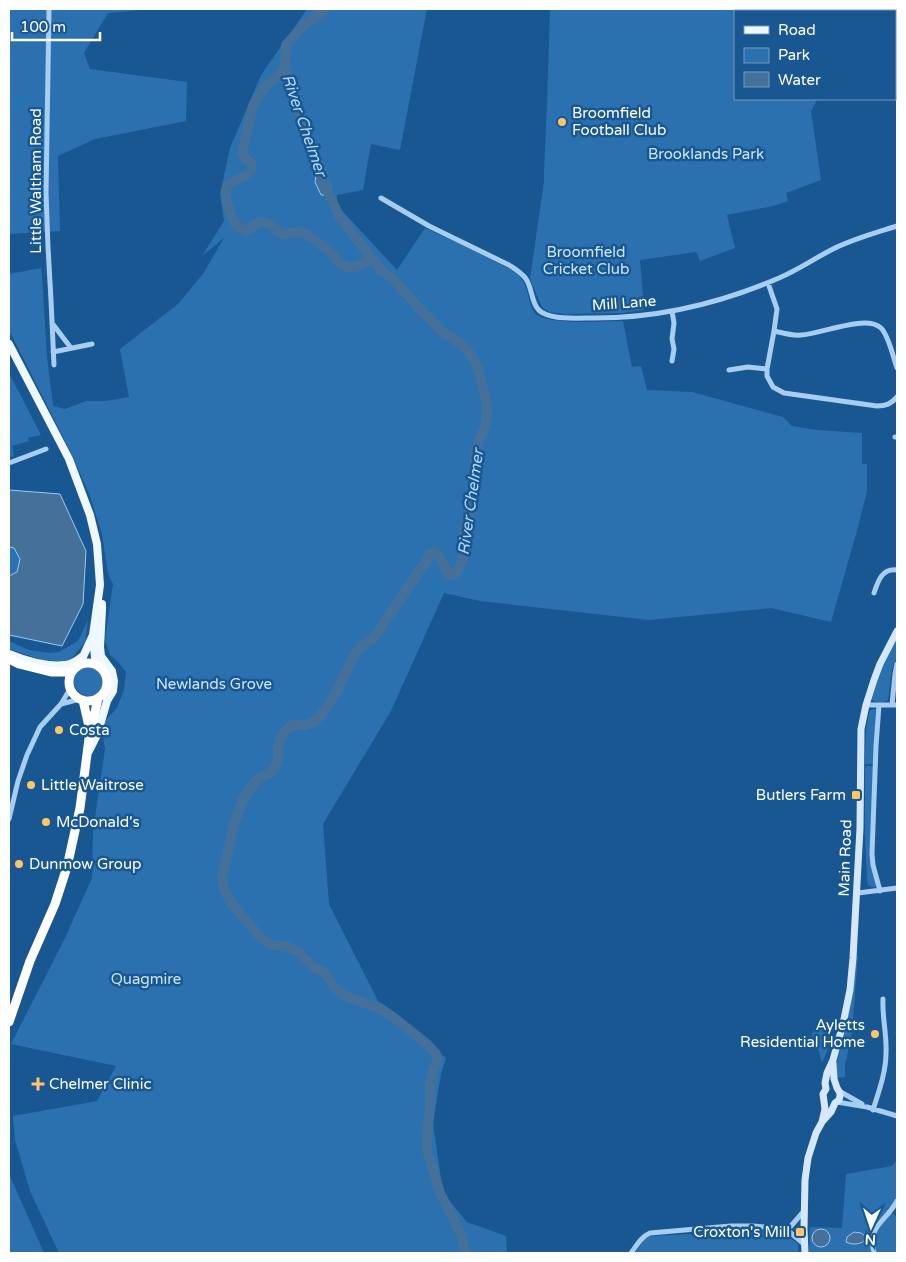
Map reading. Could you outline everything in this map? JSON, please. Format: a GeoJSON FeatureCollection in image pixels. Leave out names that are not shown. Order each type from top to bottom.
{"type":"FeatureCollection","features":[{"type":"Feature","properties":{"kind":"highway"},"geometry":{"type":"LineString","coordinates":[[9,659],[19,664],[51,672],[72,672]]}},
{"type":"Feature","properties":{"kind":"highway"},"geometry":{"type":"LineString","coordinates":[[51,672],[70,686],[76,697],[81,700],[91,701],[98,698],[106,690],[107,680],[105,672],[98,666],[89,663],[79,665],[72,672],[70,686]]}},
{"type":"Feature","properties":{"kind":"highway"},"geometry":{"type":"LineString","coordinates":[[9,1022],[30,961],[67,867],[80,808],[90,731],[98,698]]}},
{"type":"Feature","properties":{"kind":"highway"},"geometry":{"type":"LineString","coordinates":[[81,700],[90,731]]}},
{"type":"Feature","properties":{"kind":"main road"},"geometry":{"type":"LineString","coordinates":[[9,344],[69,459],[90,515],[97,544],[102,610],[101,656],[112,671],[114,681],[113,691],[107,701],[97,735],[88,752]]}},
{"type":"Feature","properties":{"kind":"main road"},"geometry":{"type":"LineString","coordinates":[[98,666],[95,658],[93,635],[100,585]]}},
{"type":"Feature","properties":{"kind":"main road","name":"Main Road"},"geometry":{"type":"LineString","coordinates":[[822,1122],[825,1109],[824,1093],[826,1078],[843,1024],[850,990],[855,942],[858,893],[861,729],[866,705],[880,664],[897,631]]}},
{"type":"Feature","properties":{"kind":"main road"},"geometry":{"type":"LineString","coordinates":[[79,665],[93,635]]}},
{"type":"Feature","properties":{"kind":"main road"},"geometry":{"type":"LineString","coordinates":[[9,654],[22,660],[47,665],[66,665],[83,656]]}},
{"type":"Feature","properties":{"kind":"main road","name":"Main Road"},"geometry":{"type":"LineString","coordinates":[[805,1253],[804,1211],[808,1158],[813,1139],[840,1096],[834,1079],[833,1060]]}},
{"type":"Feature","properties":{"kind":"main road"},"geometry":{"type":"LineString","coordinates":[[836,1102],[829,1103],[825,1100],[824,1093],[831,1087],[838,1090]]}},
{"type":"Feature","properties":{"kind":"street","name":"Little Waltham Road"},"geometry":{"type":"LineString","coordinates":[[49,9],[46,193],[54,365]]}},
{"type":"Feature","properties":{"kind":"street","name":"Mill Lane"},"geometry":{"type":"LineString","coordinates":[[381,198],[429,226],[516,269],[526,279],[539,311],[555,317],[603,318],[648,315],[720,299],[768,283],[843,244],[897,226]]}},
{"type":"Feature","properties":{"kind":"street"},"geometry":{"type":"LineString","coordinates":[[768,283],[777,309],[767,369],[767,376],[773,387],[784,393],[882,406],[893,402],[897,397]]}},
{"type":"Feature","properties":{"kind":"street"},"geometry":{"type":"LineString","coordinates":[[672,311],[674,323],[672,361]]}},
{"type":"Feature","properties":{"kind":"street"},"geometry":{"type":"LineString","coordinates":[[52,323],[72,348]]}},
{"type":"Feature","properties":{"kind":"street"},"geometry":{"type":"LineString","coordinates":[[774,331],[800,335],[859,323],[871,323],[880,327],[886,335],[897,368]]}},
{"type":"Feature","properties":{"kind":"street"},"geometry":{"type":"LineString","coordinates":[[53,352],[92,344]]}},
{"type":"Feature","properties":{"kind":"street"},"geometry":{"type":"LineString","coordinates":[[729,370],[748,367],[767,369]]}},
{"type":"Feature","properties":{"kind":"street"},"geometry":{"type":"LineString","coordinates":[[9,463],[46,449]]}},
{"type":"Feature","properties":{"kind":"street"},"geometry":{"type":"LineString","coordinates":[[874,593],[884,573],[892,569],[897,570]]}},
{"type":"Feature","properties":{"kind":"street"},"geometry":{"type":"LineString","coordinates":[[866,705],[894,705],[897,664]]}},
{"type":"Feature","properties":{"kind":"street"},"geometry":{"type":"LineString","coordinates":[[9,819],[18,781],[27,755],[40,727],[61,704],[70,686]]}},
{"type":"Feature","properties":{"kind":"street"},"geometry":{"type":"LineString","coordinates":[[61,704],[81,700]]}},
{"type":"Feature","properties":{"kind":"street","name":"Main Road"},"geometry":{"type":"LineString","coordinates":[[879,705],[872,854],[880,890]]}},
{"type":"Feature","properties":{"kind":"street"},"geometry":{"type":"LineString","coordinates":[[858,893],[897,888]]}},
{"type":"Feature","properties":{"kind":"street"},"geometry":{"type":"LineString","coordinates":[[873,1110],[882,1080],[886,1056],[882,1015],[883,999]]}},
{"type":"Feature","properties":{"kind":"street"},"geometry":{"type":"LineString","coordinates":[[838,1090],[873,1110],[897,1116]]}},
{"type":"Feature","properties":{"kind":"street"},"geometry":{"type":"LineString","coordinates":[[836,1102],[867,1107]]}},
{"type":"Feature","properties":{"kind":"street"},"geometry":{"type":"LineString","coordinates":[[874,1253],[872,1236],[875,1229],[892,1210],[897,1201]]}},
{"type":"Feature","properties":{"kind":"street"},"geometry":{"type":"LineString","coordinates":[[892,1210],[897,1215]]}},
{"type":"Feature","properties":{"kind":"street"},"geometry":{"type":"LineString","coordinates":[[786,1229],[804,1211]]}},
{"type":"Feature","properties":{"kind":"street"},"geometry":{"type":"LineString","coordinates":[[631,1253],[645,1236],[655,1232],[731,1226],[786,1229],[804,1244]]}},
{"type":"Feature","properties":{"kind":"green space"},"geometry":{"type":"Polygon","coordinates":[[[9,9],[151,9],[108,13],[84,53],[90,69],[187,82],[186,121],[95,139],[58,156],[60,231],[9,234],[9,9]]]}},
{"type":"Feature","properties":{"kind":"green space"},"geometry":{"type":"Polygon","coordinates":[[[307,9],[427,9],[400,150],[371,144],[363,190],[337,195],[336,204],[397,270],[425,228],[477,252],[517,274],[524,283],[534,312],[540,316],[562,321],[623,321],[632,367],[641,366],[647,390],[692,392],[783,417],[792,426],[862,433],[862,464],[867,464],[867,491],[831,622],[771,608],[649,620],[480,601],[444,593],[391,711],[323,824],[329,904],[379,1003],[446,1058],[441,1074],[433,1123],[443,1193],[467,1222],[506,1236],[507,1253],[59,1253],[30,1191],[15,1140],[13,1116],[97,1101],[116,1066],[11,1044],[64,940],[92,878],[93,831],[105,749],[103,737],[104,722],[117,708],[124,690],[126,672],[110,655],[105,640],[113,584],[108,574],[102,534],[90,496],[72,455],[9,330],[9,274],[41,268],[47,357],[53,406],[65,409],[86,401],[106,401],[129,397],[120,349],[178,304],[203,274],[224,238],[202,256],[224,221],[220,194],[230,148],[261,75],[307,9]]]}},
{"type":"Feature","properties":{"kind":"green space"},"geometry":{"type":"Polygon","coordinates":[[[550,9],[872,9],[734,10],[734,100],[817,100],[811,111],[821,180],[786,193],[788,201],[773,206],[727,215],[735,248],[700,261],[696,252],[640,260],[644,310],[622,313],[564,314],[549,312],[542,307],[530,279],[544,181],[550,9]]]}},
{"type":"Feature","properties":{"kind":"green space"},"geometry":{"type":"Polygon","coordinates":[[[9,373],[41,435],[28,438],[29,441],[12,446],[14,455],[9,459],[9,373]]]}},
{"type":"Feature","properties":{"kind":"green space"},"geometry":{"type":"Polygon","coordinates":[[[9,547],[14,548],[20,559],[17,572],[9,576],[9,547]]]}},
{"type":"Feature","properties":{"kind":"green space"},"geometry":{"type":"Polygon","coordinates":[[[88,620],[85,642],[69,662],[42,660],[9,649],[9,641],[29,650],[49,653],[59,652],[78,641],[88,620]]]}},
{"type":"Feature","properties":{"kind":"green space"},"geometry":{"type":"Polygon","coordinates":[[[897,638],[897,657],[892,669],[888,700],[883,702],[874,701],[872,698],[882,668],[897,638]]]}},
{"type":"Feature","properties":{"kind":"green space"},"geometry":{"type":"Polygon","coordinates":[[[89,666],[100,670],[104,681],[100,692],[89,696],[78,692],[74,681],[78,670],[89,666]]]}},
{"type":"Feature","properties":{"kind":"green space"},"geometry":{"type":"Polygon","coordinates":[[[876,709],[873,764],[865,764],[868,717],[870,710],[876,709]]]}},
{"type":"Feature","properties":{"kind":"green space"},"geometry":{"type":"Polygon","coordinates":[[[866,766],[873,766],[875,887],[868,885],[867,880],[865,835],[866,766]]]}},
{"type":"Feature","properties":{"kind":"green space"},"geometry":{"type":"Polygon","coordinates":[[[857,955],[852,1032],[845,1066],[845,1077],[836,1078],[837,1063],[849,1012],[857,955]]]}},
{"type":"Feature","properties":{"kind":"green space"},"geometry":{"type":"Polygon","coordinates":[[[833,1023],[827,1052],[822,1063],[817,1044],[810,1040],[815,1027],[833,1023]]]}},
{"type":"Feature","properties":{"kind":"green space"},"geometry":{"type":"Polygon","coordinates":[[[896,1161],[897,1194],[892,1205],[887,1209],[897,1217],[897,1253],[809,1253],[810,1227],[842,1228],[846,1174],[892,1166],[896,1161]]]}},
{"type":"Feature","properties":{"kind":"green space"},"geometry":{"type":"Polygon","coordinates":[[[9,1172],[10,1176],[44,1253],[9,1253],[9,1172]]]}},
{"type":"Feature","properties":{"kind":"green space"},"geometry":{"type":"Polygon","coordinates":[[[741,1229],[782,1232],[798,1244],[798,1253],[635,1253],[645,1239],[651,1236],[741,1229]]]}},
{"type":"Feature","properties":{"kind":"water"},"geometry":{"type":"Polygon","coordinates":[[[322,167],[332,192],[325,195],[321,195],[315,182],[317,170],[322,167]]]}},
{"type":"Feature","properties":{"kind":"water"},"geometry":{"type":"Polygon","coordinates":[[[9,490],[60,494],[86,551],[83,604],[62,646],[9,635],[9,576],[17,572],[20,559],[14,548],[9,547],[9,490]]]}},
{"type":"Feature","properties":{"kind":"water"},"geometry":{"type":"Polygon","coordinates":[[[821,1229],[827,1232],[830,1238],[827,1244],[821,1247],[815,1244],[812,1238],[815,1232],[821,1229]]]}},
{"type":"Feature","properties":{"kind":"water"},"geometry":{"type":"Polygon","coordinates":[[[854,1232],[861,1233],[865,1236],[865,1240],[856,1244],[846,1242],[847,1237],[854,1232]]]}},
{"type":"Feature","properties":{"kind":"waterway","name":"River Chelmer"},"geometry":{"type":"LineString","coordinates":[[324,9],[305,24],[286,45],[285,66],[328,192],[339,216],[382,271],[393,279],[442,331],[462,345],[472,356],[477,366],[486,400],[487,412],[485,427],[475,455],[473,500],[463,536],[465,550],[459,568],[454,575],[449,575],[438,555],[435,552],[430,554],[372,640],[361,647],[355,654],[336,693],[321,715],[314,722],[306,725],[292,725],[286,730],[281,737],[276,766],[271,772],[255,782],[243,799],[234,825],[222,878],[224,889],[231,903],[261,938],[272,945],[288,947],[298,952],[313,967],[326,974],[334,987],[344,995],[378,1007],[428,1045],[436,1054],[437,1061],[430,1085],[427,1150],[440,1193],[462,1236],[465,1253]]}},
{"type":"Feature","properties":{"kind":"waterway","name":"River Chelmer"},"geometry":{"type":"LineString","coordinates":[[285,66],[279,75],[259,95],[253,106],[242,154],[251,163],[252,170],[246,176],[229,184],[226,190],[232,218],[237,226],[246,231],[256,224],[263,222],[270,224],[282,234],[304,233],[327,249],[340,263],[348,267],[356,266],[372,259]]}},
{"type":"Feature","properties":{"kind":"place","name":"Broomfield Football Club"},"geometry":{"type":"Point","coordinates":[562,122]}},
{"type":"Feature","properties":{"kind":"place","name":"Costa"},"geometry":{"type":"Point","coordinates":[59,730]}},
{"type":"Feature","properties":{"kind":"place","name":"Little Waitrose"},"geometry":{"type":"Point","coordinates":[31,785]}},
{"type":"Feature","properties":{"kind":"place","name":"Butlers Farm"},"geometry":{"type":"Point","coordinates":[856,795]}},
{"type":"Feature","properties":{"kind":"place","name":"McDonald's"},"geometry":{"type":"Point","coordinates":[46,822]}},
{"type":"Feature","properties":{"kind":"place","name":"Dunmow Group"},"geometry":{"type":"Point","coordinates":[19,864]}},
{"type":"Feature","properties":{"kind":"place","name":"Ayletts Residential Home"},"geometry":{"type":"Point","coordinates":[875,1034]}},
{"type":"Feature","properties":{"kind":"place","name":"Chelmer Clinic"},"geometry":{"type":"Point","coordinates":[38,1084]}},
{"type":"Feature","properties":{"kind":"place","name":"Croxton's Mill"},"geometry":{"type":"Point","coordinates":[800,1232]}},
{"type":"Feature","properties":{"kind":"park label","name":"Brooklands Park"},"geometry":{"type":"Point","coordinates":[706,154]}},
{"type":"Feature","properties":{"kind":"park label","name":"Broomfield Cricket Club"},"geometry":{"type":"Point","coordinates":[586,260]}},
{"type":"Feature","properties":{"kind":"park label","name":"Newlands Grove"},"geometry":{"type":"Point","coordinates":[214,684]}},
{"type":"Feature","properties":{"kind":"park label","name":"Quagmire"},"geometry":{"type":"Point","coordinates":[146,979]}}]}
